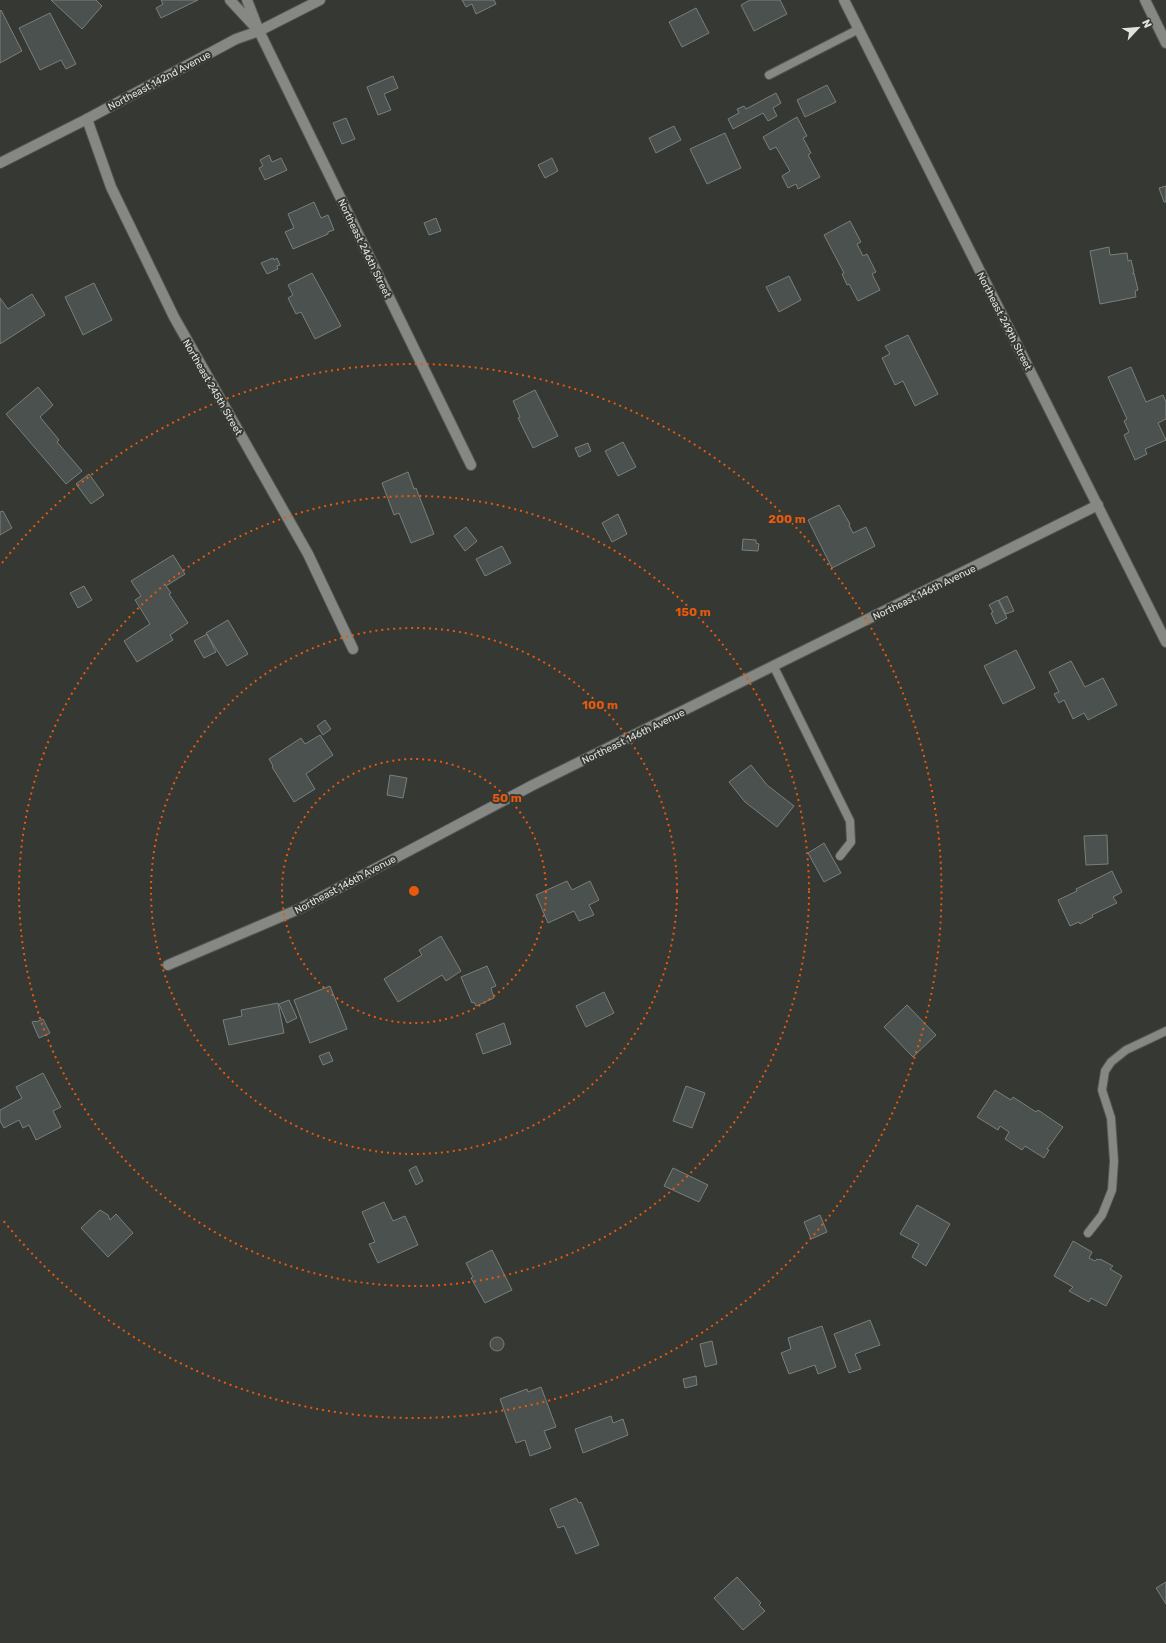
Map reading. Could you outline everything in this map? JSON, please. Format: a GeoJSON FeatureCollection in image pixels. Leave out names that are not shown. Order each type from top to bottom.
{"type":"FeatureCollection","features":[{"type":"Feature","properties":{"kind":"street"},"geometry":{"type":"LineString","coordinates":[[230,0],[259,31]]}},
{"type":"Feature","properties":{"kind":"street"},"geometry":{"type":"LineString","coordinates":[[247,0],[259,31]]}},
{"type":"Feature","properties":{"kind":"street","name":"Northeast 142nd Avenue"},"geometry":{"type":"LineString","coordinates":[[0,163],[87,119],[236,39],[259,31],[320,0]]}},
{"type":"Feature","properties":{"kind":"street","name":"Northeast 249th Street"},"geometry":{"type":"LineString","coordinates":[[844,0],[1166,642]]}},
{"type":"Feature","properties":{"kind":"street"},"geometry":{"type":"LineString","coordinates":[[1145,0],[1166,42]]}},
{"type":"Feature","properties":{"kind":"street","name":"Northeast 246th Street"},"geometry":{"type":"LineString","coordinates":[[259,31],[471,465]]}},
{"type":"Feature","properties":{"kind":"street","name":"Northeast 245th Street"},"geometry":{"type":"LineString","coordinates":[[87,119],[111,187],[174,317],[308,554],[353,649]]}},
{"type":"Feature","properties":{"kind":"street","name":"Northeast 146th Avenue"},"geometry":{"type":"LineString","coordinates":[[168,964],[299,909],[533,785],[1098,506]]}},
{"type":"Feature","properties":{"kind":"lane"},"geometry":{"type":"LineString","coordinates":[[769,75],[859,29]]}},
{"type":"Feature","properties":{"kind":"lane"},"geometry":{"type":"LineString","coordinates":[[774,667],[850,821],[851,842],[840,856]]}},
{"type":"Feature","properties":{"kind":"lane"},"geometry":{"type":"LineString","coordinates":[[1088,1233],[1102,1215],[1112,1190],[1114,1161],[1111,1118],[1102,1090],[1105,1071],[1111,1062],[1126,1050],[1166,1031]]}},
{"type":"Feature","properties":{"kind":"building"},"geometry":{"type":"Polygon","coordinates":[[[51,0],[96,0],[102,6],[82,29],[51,0]]]}},
{"type":"Feature","properties":{"kind":"building"},"geometry":{"type":"Polygon","coordinates":[[[161,0],[198,0],[161,18],[156,8],[163,4],[161,0]]]}},
{"type":"Feature","properties":{"kind":"building"},"geometry":{"type":"Polygon","coordinates":[[[462,0],[494,0],[496,4],[476,14],[472,4],[466,7],[462,0]]]}},
{"type":"Feature","properties":{"kind":"building"},"geometry":{"type":"Polygon","coordinates":[[[750,0],[780,0],[787,14],[754,31],[741,5],[750,0]]]}},
{"type":"Feature","properties":{"kind":"building"},"geometry":{"type":"Polygon","coordinates":[[[696,8],[709,33],[682,47],[669,22],[696,8]]]}},
{"type":"Feature","properties":{"kind":"building"},"geometry":{"type":"Polygon","coordinates":[[[1,10],[22,51],[0,63],[0,11],[1,10]]]}},
{"type":"Feature","properties":{"kind":"building"},"geometry":{"type":"Polygon","coordinates":[[[50,13],[76,64],[66,69],[61,60],[40,70],[19,28],[50,13]]]}},
{"type":"Feature","properties":{"kind":"building"},"geometry":{"type":"Polygon","coordinates":[[[393,76],[398,88],[384,94],[391,110],[378,115],[367,87],[393,76]]]}},
{"type":"Feature","properties":{"kind":"building"},"geometry":{"type":"Polygon","coordinates":[[[827,85],[836,102],[805,117],[797,100],[827,85]]]}},
{"type":"Feature","properties":{"kind":"building"},"geometry":{"type":"Polygon","coordinates":[[[776,93],[781,103],[773,108],[777,116],[768,121],[763,113],[733,129],[728,119],[739,113],[737,109],[744,106],[746,109],[776,93]]]}},
{"type":"Feature","properties":{"kind":"building"},"geometry":{"type":"Polygon","coordinates":[[[797,117],[807,136],[803,138],[811,153],[808,155],[820,177],[798,189],[796,184],[788,188],[782,176],[790,171],[776,147],[770,150],[763,137],[797,117]]]}},
{"type":"Feature","properties":{"kind":"building"},"geometry":{"type":"Polygon","coordinates":[[[346,118],[355,139],[342,144],[333,123],[346,118]]]}},
{"type":"Feature","properties":{"kind":"building"},"geometry":{"type":"Polygon","coordinates":[[[674,126],[681,140],[656,153],[649,138],[674,126]]]}},
{"type":"Feature","properties":{"kind":"building"},"geometry":{"type":"Polygon","coordinates":[[[725,133],[741,168],[707,184],[690,149],[725,133]]]}},
{"type":"Feature","properties":{"kind":"building"},"geometry":{"type":"Polygon","coordinates":[[[269,155],[272,162],[281,158],[287,170],[265,180],[259,168],[263,166],[260,160],[269,155]]]}},
{"type":"Feature","properties":{"kind":"building"},"geometry":{"type":"Polygon","coordinates":[[[552,158],[558,171],[545,178],[538,165],[552,158]]]}},
{"type":"Feature","properties":{"kind":"building"},"geometry":{"type":"Polygon","coordinates":[[[1166,186],[1166,202],[1164,202],[1159,188],[1166,186]]]}},
{"type":"Feature","properties":{"kind":"building"},"geometry":{"type":"Polygon","coordinates":[[[314,202],[321,218],[328,215],[334,230],[293,249],[285,232],[294,228],[288,214],[314,202]]]}},
{"type":"Feature","properties":{"kind":"building"},"geometry":{"type":"Polygon","coordinates":[[[436,218],[441,231],[429,235],[424,223],[436,218]]]}},
{"type":"Feature","properties":{"kind":"building"},"geometry":{"type":"Polygon","coordinates":[[[850,221],[861,242],[857,244],[863,256],[867,254],[876,272],[872,274],[880,290],[858,301],[849,284],[847,285],[842,274],[844,273],[824,235],[850,221]]]}},
{"type":"Feature","properties":{"kind":"building"},"geometry":{"type":"Polygon","coordinates":[[[1109,247],[1110,255],[1127,253],[1128,261],[1131,260],[1134,272],[1132,274],[1134,273],[1138,290],[1135,291],[1136,297],[1100,304],[1090,251],[1109,247]]]}},
{"type":"Feature","properties":{"kind":"building"},"geometry":{"type":"Polygon","coordinates":[[[273,258],[274,260],[277,258],[280,265],[277,266],[278,269],[267,274],[261,263],[273,258]]]}},
{"type":"Feature","properties":{"kind":"building"},"geometry":{"type":"Polygon","coordinates":[[[312,273],[341,326],[315,339],[301,312],[296,314],[288,298],[293,295],[288,285],[312,273]]]}},
{"type":"Feature","properties":{"kind":"building"},"geometry":{"type":"Polygon","coordinates":[[[789,276],[801,300],[779,312],[766,287],[789,276]]]}},
{"type":"Feature","properties":{"kind":"building"},"geometry":{"type":"Polygon","coordinates":[[[94,283],[112,320],[83,335],[65,297],[94,283]]]}},
{"type":"Feature","properties":{"kind":"building"},"geometry":{"type":"Polygon","coordinates":[[[32,294],[45,315],[0,344],[0,298],[8,309],[32,294]]]}},
{"type":"Feature","properties":{"kind":"building"},"geometry":{"type":"Polygon","coordinates":[[[908,335],[938,394],[915,406],[903,381],[895,385],[882,358],[890,354],[885,346],[908,335]]]}},
{"type":"Feature","properties":{"kind":"building"},"geometry":{"type":"Polygon","coordinates":[[[1131,367],[1146,402],[1163,395],[1166,402],[1166,419],[1158,423],[1166,440],[1145,449],[1147,454],[1135,460],[1124,435],[1129,432],[1124,421],[1127,419],[1108,377],[1131,367]]]}},
{"type":"Feature","properties":{"kind":"building"},"geometry":{"type":"Polygon","coordinates":[[[38,387],[53,405],[40,417],[59,440],[57,442],[82,471],[66,484],[6,414],[38,387]]]}},
{"type":"Feature","properties":{"kind":"building"},"geometry":{"type":"Polygon","coordinates":[[[535,390],[558,436],[533,448],[518,418],[520,417],[513,401],[535,390]]]}},
{"type":"Feature","properties":{"kind":"building"},"geometry":{"type":"Polygon","coordinates":[[[623,442],[636,467],[618,476],[605,451],[623,442]]]}},
{"type":"Feature","properties":{"kind":"building"},"geometry":{"type":"Polygon","coordinates":[[[588,443],[591,451],[579,457],[575,448],[588,443]]]}},
{"type":"Feature","properties":{"kind":"building"},"geometry":{"type":"Polygon","coordinates":[[[408,472],[434,534],[411,543],[399,513],[394,515],[382,483],[408,472]]]}},
{"type":"Feature","properties":{"kind":"building"},"geometry":{"type":"Polygon","coordinates":[[[89,474],[104,495],[91,504],[76,484],[89,474]]]}},
{"type":"Feature","properties":{"kind":"building"},"geometry":{"type":"Polygon","coordinates":[[[839,505],[850,524],[849,525],[853,533],[866,527],[875,546],[832,568],[808,520],[839,505]]]}},
{"type":"Feature","properties":{"kind":"building"},"geometry":{"type":"Polygon","coordinates":[[[3,511],[12,528],[0,535],[0,512],[3,511]]]}},
{"type":"Feature","properties":{"kind":"building"},"geometry":{"type":"Polygon","coordinates":[[[618,514],[627,534],[612,542],[602,523],[618,514]]]}},
{"type":"Feature","properties":{"kind":"building"},"geometry":{"type":"Polygon","coordinates":[[[466,527],[477,541],[465,551],[454,536],[466,527]]]}},
{"type":"Feature","properties":{"kind":"building"},"geometry":{"type":"Polygon","coordinates":[[[743,539],[756,540],[756,543],[759,544],[758,551],[742,550],[743,539]]]}},
{"type":"Feature","properties":{"kind":"building"},"geometry":{"type":"Polygon","coordinates":[[[502,546],[511,563],[485,576],[476,559],[502,546]]]}},
{"type":"Feature","properties":{"kind":"building"},"geometry":{"type":"Polygon","coordinates":[[[173,555],[185,574],[166,586],[171,593],[169,594],[188,623],[170,635],[173,640],[137,662],[124,641],[150,624],[135,600],[141,596],[131,581],[173,555]]]}},
{"type":"Feature","properties":{"kind":"building"},"geometry":{"type":"Polygon","coordinates":[[[84,586],[92,600],[78,608],[70,593],[84,586]]]}},
{"type":"Feature","properties":{"kind":"building"},"geometry":{"type":"Polygon","coordinates":[[[1007,596],[1014,611],[1006,614],[999,600],[1007,596]]]}},
{"type":"Feature","properties":{"kind":"building"},"geometry":{"type":"Polygon","coordinates":[[[998,600],[1007,618],[996,624],[991,613],[993,612],[989,605],[998,600]]]}},
{"type":"Feature","properties":{"kind":"building"},"geometry":{"type":"Polygon","coordinates":[[[228,620],[248,654],[227,666],[206,633],[228,620]]]}},
{"type":"Feature","properties":{"kind":"building"},"geometry":{"type":"Polygon","coordinates":[[[207,634],[216,652],[204,658],[194,641],[207,634]]]}},
{"type":"Feature","properties":{"kind":"building"},"geometry":{"type":"Polygon","coordinates":[[[1016,650],[1035,688],[1003,704],[984,666],[1016,650]]]}},
{"type":"Feature","properties":{"kind":"building"},"geometry":{"type":"Polygon","coordinates":[[[1071,661],[1085,687],[1103,678],[1117,705],[1088,720],[1084,713],[1073,719],[1064,700],[1059,703],[1054,694],[1059,692],[1049,672],[1071,661]]]}},
{"type":"Feature","properties":{"kind":"building"},"geometry":{"type":"Polygon","coordinates":[[[325,720],[331,729],[323,735],[317,726],[325,720]]]}},
{"type":"Feature","properties":{"kind":"building"},"geometry":{"type":"Polygon","coordinates":[[[320,735],[333,755],[306,774],[315,789],[294,802],[272,767],[273,766],[269,759],[301,738],[305,744],[320,735]]]}},
{"type":"Feature","properties":{"kind":"building"},"geometry":{"type":"Polygon","coordinates":[[[751,765],[767,785],[794,806],[777,827],[745,802],[729,782],[751,765]]]}},
{"type":"Feature","properties":{"kind":"building"},"geometry":{"type":"Polygon","coordinates":[[[390,775],[407,778],[403,798],[387,795],[390,775]]]}},
{"type":"Feature","properties":{"kind":"building"},"geometry":{"type":"Polygon","coordinates":[[[1107,835],[1108,864],[1086,865],[1084,836],[1107,835]]]}},
{"type":"Feature","properties":{"kind":"building"},"geometry":{"type":"Polygon","coordinates":[[[824,843],[841,873],[824,882],[808,853],[824,843]]]}},
{"type":"Feature","properties":{"kind":"building"},"geometry":{"type":"Polygon","coordinates":[[[1112,871],[1122,892],[1113,897],[1117,903],[1092,915],[1093,917],[1080,924],[1079,922],[1070,926],[1058,900],[1112,871]]]}},
{"type":"Feature","properties":{"kind":"building"},"geometry":{"type":"Polygon","coordinates":[[[567,881],[572,890],[590,881],[599,900],[589,905],[594,915],[579,921],[574,911],[548,923],[536,895],[567,881]]]}},
{"type":"Feature","properties":{"kind":"building"},"geometry":{"type":"Polygon","coordinates":[[[441,936],[461,971],[446,981],[442,975],[398,1002],[384,979],[422,955],[419,950],[441,936]]]}},
{"type":"Feature","properties":{"kind":"building"},"geometry":{"type":"Polygon","coordinates":[[[487,966],[496,986],[491,988],[494,998],[476,1006],[474,1002],[472,1003],[461,977],[487,966]]]}},
{"type":"Feature","properties":{"kind":"building"},"geometry":{"type":"Polygon","coordinates":[[[330,986],[347,1029],[310,1043],[294,1000],[330,986]]]}},
{"type":"Feature","properties":{"kind":"building"},"geometry":{"type":"Polygon","coordinates":[[[604,992],[614,1013],[586,1027],[576,1006],[604,992]]]}},
{"type":"Feature","properties":{"kind":"building"},"geometry":{"type":"Polygon","coordinates":[[[289,1000],[297,1018],[287,1023],[279,1004],[289,1000]]]}},
{"type":"Feature","properties":{"kind":"building"},"geometry":{"type":"Polygon","coordinates":[[[278,1003],[284,1033],[229,1045],[223,1020],[242,1016],[241,1010],[278,1003]]]}},
{"type":"Feature","properties":{"kind":"building"},"geometry":{"type":"Polygon","coordinates":[[[907,1005],[936,1035],[913,1057],[884,1027],[907,1005]]]}},
{"type":"Feature","properties":{"kind":"building"},"geometry":{"type":"Polygon","coordinates":[[[43,1019],[50,1033],[39,1038],[32,1022],[43,1019]]]}},
{"type":"Feature","properties":{"kind":"building"},"geometry":{"type":"Polygon","coordinates":[[[504,1023],[511,1044],[483,1054],[476,1034],[504,1023]]]}},
{"type":"Feature","properties":{"kind":"building"},"geometry":{"type":"Polygon","coordinates":[[[329,1052],[333,1061],[323,1065],[319,1056],[329,1052]]]}},
{"type":"Feature","properties":{"kind":"building"},"geometry":{"type":"Polygon","coordinates":[[[43,1073],[61,1107],[53,1111],[61,1127],[36,1140],[29,1125],[23,1128],[19,1120],[4,1128],[0,1121],[0,1110],[22,1098],[16,1087],[43,1073]]]}},
{"type":"Feature","properties":{"kind":"building"},"geometry":{"type":"Polygon","coordinates":[[[686,1086],[705,1093],[692,1128],[673,1121],[686,1086]]]}},
{"type":"Feature","properties":{"kind":"building"},"geometry":{"type":"Polygon","coordinates":[[[995,1090],[1011,1100],[1013,1097],[1036,1112],[1038,1110],[1063,1127],[1047,1149],[1049,1150],[1044,1158],[1025,1146],[1022,1150],[1005,1139],[1009,1132],[1000,1126],[998,1130],[977,1117],[995,1090]]]}},
{"type":"Feature","properties":{"kind":"building"},"geometry":{"type":"Polygon","coordinates":[[[416,1166],[423,1181],[416,1185],[409,1170],[416,1166]]]}},
{"type":"Feature","properties":{"kind":"building"},"geometry":{"type":"Polygon","coordinates":[[[673,1168],[708,1185],[699,1202],[664,1186],[673,1168]]]}},
{"type":"Feature","properties":{"kind":"building"},"geometry":{"type":"Polygon","coordinates":[[[384,1202],[393,1221],[405,1216],[418,1245],[378,1263],[369,1244],[375,1242],[362,1212],[384,1202]]]}},
{"type":"Feature","properties":{"kind":"building"},"geometry":{"type":"Polygon","coordinates":[[[917,1205],[950,1224],[926,1266],[912,1257],[919,1244],[900,1234],[917,1205]]]}},
{"type":"Feature","properties":{"kind":"building"},"geometry":{"type":"Polygon","coordinates":[[[100,1210],[108,1215],[110,1220],[116,1214],[133,1233],[108,1257],[81,1228],[100,1210]]]}},
{"type":"Feature","properties":{"kind":"building"},"geometry":{"type":"Polygon","coordinates":[[[820,1215],[827,1232],[811,1239],[804,1222],[820,1215]]]}},
{"type":"Feature","properties":{"kind":"building"},"geometry":{"type":"Polygon","coordinates":[[[1073,1241],[1092,1252],[1089,1258],[1095,1261],[1100,1259],[1113,1266],[1110,1269],[1122,1276],[1106,1306],[1091,1298],[1089,1302],[1069,1291],[1073,1287],[1054,1276],[1073,1241]]]}},
{"type":"Feature","properties":{"kind":"building"},"geometry":{"type":"Polygon","coordinates":[[[492,1250],[512,1290],[485,1303],[471,1278],[473,1277],[466,1263],[492,1250]]]}},
{"type":"Feature","properties":{"kind":"building"},"geometry":{"type":"Polygon","coordinates":[[[870,1320],[880,1345],[855,1354],[861,1369],[849,1373],[834,1334],[870,1320]]]}},
{"type":"Feature","properties":{"kind":"building"},"geometry":{"type":"Polygon","coordinates":[[[822,1326],[836,1367],[818,1374],[815,1365],[789,1374],[781,1353],[791,1349],[788,1338],[822,1326]]]}},
{"type":"Feature","properties":{"kind":"building"},"geometry":{"type":"Polygon","coordinates":[[[497,1337],[502,1339],[504,1344],[502,1349],[497,1351],[492,1349],[490,1344],[492,1339],[497,1337]]]}},
{"type":"Feature","properties":{"kind":"building"},"geometry":{"type":"Polygon","coordinates":[[[712,1341],[717,1364],[705,1367],[700,1344],[712,1341]]]}},
{"type":"Feature","properties":{"kind":"building"},"geometry":{"type":"Polygon","coordinates":[[[696,1376],[697,1385],[685,1388],[683,1379],[696,1376]]]}},
{"type":"Feature","properties":{"kind":"building"},"geometry":{"type":"Polygon","coordinates":[[[541,1387],[556,1427],[544,1431],[551,1448],[530,1456],[525,1440],[516,1443],[500,1399],[527,1389],[528,1392],[541,1387]]]}},
{"type":"Feature","properties":{"kind":"building"},"geometry":{"type":"Polygon","coordinates":[[[611,1416],[613,1423],[623,1419],[628,1435],[583,1453],[575,1429],[611,1416]]]}},
{"type":"Feature","properties":{"kind":"building"},"geometry":{"type":"Polygon","coordinates":[[[576,1498],[579,1503],[581,1502],[599,1545],[576,1554],[564,1526],[558,1528],[550,1509],[576,1498]]]}},
{"type":"Feature","properties":{"kind":"building"},"geometry":{"type":"Polygon","coordinates":[[[737,1577],[761,1603],[759,1605],[765,1611],[743,1630],[714,1598],[737,1577]]]}},
{"type":"Feature","properties":{"kind":"building"},"geometry":{"type":"Polygon","coordinates":[[[1166,1582],[1166,1604],[1156,1588],[1166,1582]]]}}]}
